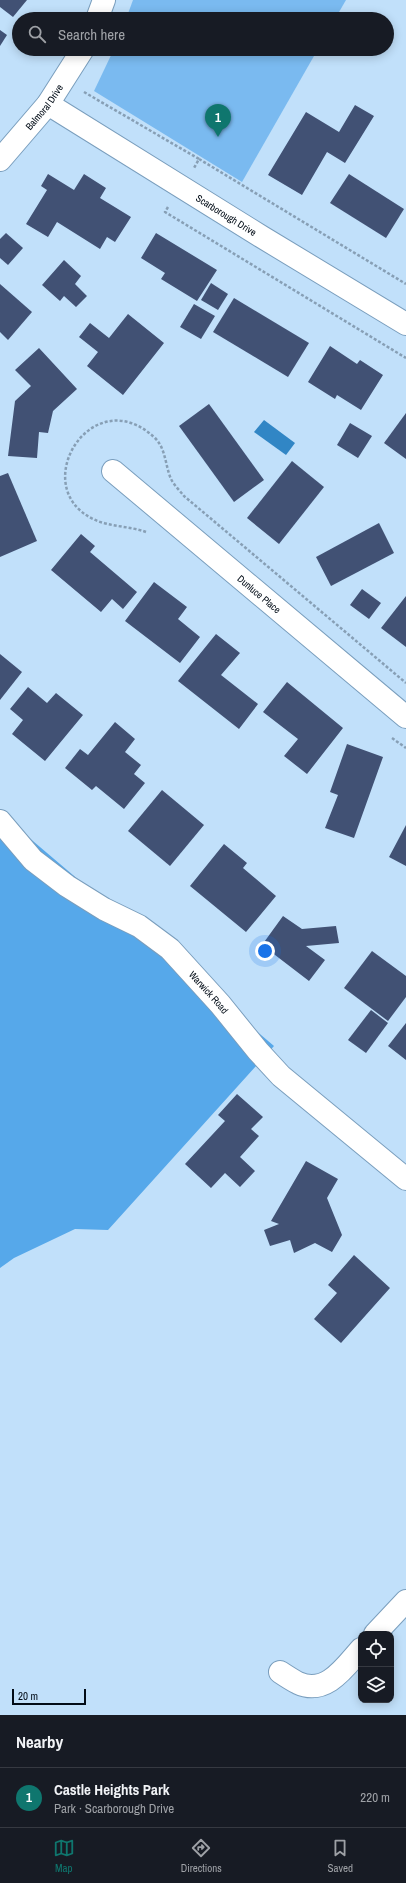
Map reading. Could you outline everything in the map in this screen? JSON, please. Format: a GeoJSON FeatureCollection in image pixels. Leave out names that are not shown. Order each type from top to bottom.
{"type":"FeatureCollection","features":[{"type":"Feature","properties":{"kind":"street"},"geometry":{"type":"LineString","coordinates":[[100,12],[104,0]]}},
{"type":"Feature","properties":{"kind":"street","name":"Balmoral Drive"},"geometry":{"type":"LineString","coordinates":[[0,160],[48,104],[79,56]]}},
{"type":"Feature","properties":{"kind":"street","name":"Scarborough Drive"},"geometry":{"type":"LineString","coordinates":[[48,104],[262,237],[406,324]]}},
{"type":"Feature","properties":{"kind":"street","name":"Dunluce Place"},"geometry":{"type":"LineString","coordinates":[[113,471],[406,717]]}},
{"type":"Feature","properties":{"kind":"street","name":"Warwick Road"},"geometry":{"type":"LineString","coordinates":[[0,822],[33,860],[67,886],[104,909],[139,926],[170,949],[220,1004],[258,1051],[281,1076],[406,1179]]}},
{"type":"Feature","properties":{"kind":"street"},"geometry":{"type":"LineString","coordinates":[[378,1631],[406,1601]]}},
{"type":"Feature","properties":{"kind":"street"},"geometry":{"type":"LineString","coordinates":[[280,1672],[300,1684],[316,1686],[327,1684],[358,1652]]}},
{"type":"Feature","properties":{"kind":"path"},"geometry":{"type":"LineString","coordinates":[[199,159],[406,284]]}},
{"type":"Feature","properties":{"kind":"shaded area"},"geometry":{"type":"Polygon","coordinates":[[[133,0],[346,0],[339,12],[129,12],[133,0]]]}},
{"type":"Feature","properties":{"kind":"shaded area"},"geometry":{"type":"Polygon","coordinates":[[[111,56],[314,56],[242,182],[94,91],[111,56]]]}},
{"type":"Feature","properties":{"kind":"shaded area"},"geometry":{"type":"Polygon","coordinates":[[[264,420],[295,443],[286,455],[254,432],[264,420]]]}},
{"type":"Feature","properties":{"kind":"shaded area"},"geometry":{"type":"Polygon","coordinates":[[[0,813],[274,1046],[108,1230],[75,1229],[14,1258],[0,1268],[0,813]]]}},
{"type":"Feature","properties":{"kind":"building"},"geometry":{"type":"Polygon","coordinates":[[[0,0],[27,0],[17,12],[12,12],[12,16],[0,7],[0,0]]]}},
{"type":"Feature","properties":{"kind":"building"},"geometry":{"type":"Polygon","coordinates":[[[0,30],[7,35],[0,46],[0,30]]]}},
{"type":"Feature","properties":{"kind":"building"},"geometry":{"type":"Polygon","coordinates":[[[355,105],[374,116],[345,163],[327,152],[302,195],[268,175],[306,112],[339,132],[355,105]]]}},
{"type":"Feature","properties":{"kind":"building"},"geometry":{"type":"Polygon","coordinates":[[[48,174],[74,190],[84,174],[106,188],[100,198],[131,217],[115,242],[107,237],[100,249],[57,222],[48,237],[26,224],[47,190],[41,186],[48,174]]]}},
{"type":"Feature","properties":{"kind":"building"},"geometry":{"type":"Polygon","coordinates":[[[349,174],[404,209],[386,238],[330,203],[349,174]]]}},
{"type":"Feature","properties":{"kind":"building"},"geometry":{"type":"Polygon","coordinates":[[[6,233],[23,248],[8,265],[0,258],[0,239],[6,233]]]}},
{"type":"Feature","properties":{"kind":"building"},"geometry":{"type":"Polygon","coordinates":[[[156,233],[217,270],[197,301],[161,279],[165,273],[141,258],[156,233]]]}},
{"type":"Feature","properties":{"kind":"building"},"geometry":{"type":"Polygon","coordinates":[[[64,260],[81,276],[75,284],[87,296],[76,307],[64,296],[60,301],[42,285],[64,260]]]}},
{"type":"Feature","properties":{"kind":"building"},"geometry":{"type":"Polygon","coordinates":[[[211,283],[228,294],[218,310],[201,300],[211,283]]]}},
{"type":"Feature","properties":{"kind":"building"},"geometry":{"type":"Polygon","coordinates":[[[0,284],[32,312],[8,340],[0,332],[0,284]]]}},
{"type":"Feature","properties":{"kind":"building"},"geometry":{"type":"Polygon","coordinates":[[[234,298],[309,343],[288,377],[213,332],[234,298]]]}},
{"type":"Feature","properties":{"kind":"building"},"geometry":{"type":"Polygon","coordinates":[[[194,304],[215,316],[201,339],[180,327],[194,304]]]}},
{"type":"Feature","properties":{"kind":"building"},"geometry":{"type":"Polygon","coordinates":[[[128,314],[164,343],[123,395],[87,366],[98,352],[79,337],[90,323],[109,338],[128,314]]]}},
{"type":"Feature","properties":{"kind":"building"},"geometry":{"type":"Polygon","coordinates":[[[330,346],[357,364],[360,360],[383,375],[361,410],[337,395],[335,399],[308,382],[330,346]]]}},
{"type":"Feature","properties":{"kind":"building"},"geometry":{"type":"Polygon","coordinates":[[[39,348],[77,389],[53,411],[48,433],[39,432],[37,458],[8,456],[15,401],[31,386],[15,370],[39,348]]]}},
{"type":"Feature","properties":{"kind":"building"},"geometry":{"type":"Polygon","coordinates":[[[209,404],[264,480],[234,502],[179,426],[209,404]]]}},
{"type":"Feature","properties":{"kind":"building"},"geometry":{"type":"Polygon","coordinates":[[[406,413],[406,459],[384,443],[406,413]]]}},
{"type":"Feature","properties":{"kind":"building"},"geometry":{"type":"Polygon","coordinates":[[[350,423],[372,436],[358,458],[337,445],[350,423]]]}},
{"type":"Feature","properties":{"kind":"building"},"geometry":{"type":"Polygon","coordinates":[[[292,461],[324,487],[279,544],[247,518],[292,461]]]}},
{"type":"Feature","properties":{"kind":"building"},"geometry":{"type":"Polygon","coordinates":[[[8,473],[37,541],[0,557],[0,476],[8,473]]]}},
{"type":"Feature","properties":{"kind":"building"},"geometry":{"type":"Polygon","coordinates":[[[379,523],[394,553],[331,586],[316,557],[379,523]]]}},
{"type":"Feature","properties":{"kind":"building"},"geometry":{"type":"Polygon","coordinates":[[[81,534],[95,546],[90,552],[137,592],[123,609],[112,599],[101,612],[51,570],[81,534]]]}},
{"type":"Feature","properties":{"kind":"building"},"geometry":{"type":"Polygon","coordinates":[[[154,582],[187,607],[178,619],[200,637],[180,663],[125,621],[154,582]]]}},
{"type":"Feature","properties":{"kind":"building"},"geometry":{"type":"Polygon","coordinates":[[[362,589],[381,603],[369,619],[350,605],[362,589]]]}},
{"type":"Feature","properties":{"kind":"building"},"geometry":{"type":"Polygon","coordinates":[[[406,596],[406,647],[381,628],[406,596]]]}},
{"type":"Feature","properties":{"kind":"building"},"geometry":{"type":"Polygon","coordinates":[[[216,634],[240,653],[221,675],[258,704],[239,729],[178,681],[216,634]]]}},
{"type":"Feature","properties":{"kind":"building"},"geometry":{"type":"Polygon","coordinates":[[[0,654],[22,672],[0,700],[0,654]]]}},
{"type":"Feature","properties":{"kind":"building"},"geometry":{"type":"Polygon","coordinates":[[[287,682],[343,728],[307,774],[284,756],[298,739],[263,712],[287,682]]]}},
{"type":"Feature","properties":{"kind":"building"},"geometry":{"type":"Polygon","coordinates":[[[28,687],[47,703],[56,693],[83,715],[45,761],[12,734],[23,720],[10,709],[28,687]]]}},
{"type":"Feature","properties":{"kind":"building"},"geometry":{"type":"Polygon","coordinates":[[[115,722],[135,739],[125,752],[141,765],[134,774],[145,783],[124,809],[96,786],[92,790],[65,768],[80,749],[88,755],[115,722]]]}},
{"type":"Feature","properties":{"kind":"building"},"geometry":{"type":"Polygon","coordinates":[[[347,744],[383,757],[354,838],[325,828],[338,795],[330,792],[347,744]]]}},
{"type":"Feature","properties":{"kind":"building"},"geometry":{"type":"Polygon","coordinates":[[[162,790],[204,825],[170,866],[128,831],[162,790]]]}},
{"type":"Feature","properties":{"kind":"building"},"geometry":{"type":"Polygon","coordinates":[[[406,825],[406,866],[389,857],[406,825]]]}},
{"type":"Feature","properties":{"kind":"building"},"geometry":{"type":"Polygon","coordinates":[[[224,844],[247,863],[243,868],[276,896],[246,932],[190,886],[224,844]]]}},
{"type":"Feature","properties":{"kind":"building"},"geometry":{"type":"Polygon","coordinates":[[[283,916],[302,929],[336,926],[339,943],[306,946],[325,960],[309,981],[262,945],[283,916]]]}},
{"type":"Feature","properties":{"kind":"building"},"geometry":{"type":"Polygon","coordinates":[[[372,951],[406,976],[406,997],[388,1021],[344,988],[372,951]]]}},
{"type":"Feature","properties":{"kind":"building"},"geometry":{"type":"Polygon","coordinates":[[[371,1010],[388,1023],[366,1053],[348,1040],[371,1010]]]}},
{"type":"Feature","properties":{"kind":"building"},"geometry":{"type":"Polygon","coordinates":[[[406,1023],[406,1060],[388,1046],[406,1023]]]}},
{"type":"Feature","properties":{"kind":"building"},"geometry":{"type":"Polygon","coordinates":[[[237,1094],[263,1117],[251,1129],[259,1136],[240,1157],[255,1171],[240,1187],[225,1173],[211,1188],[185,1164],[225,1121],[218,1115],[237,1094]]]}},
{"type":"Feature","properties":{"kind":"building"},"geometry":{"type":"Polygon","coordinates":[[[306,1161],[338,1179],[327,1198],[342,1235],[332,1252],[315,1243],[294,1253],[290,1240],[270,1246],[264,1230],[279,1224],[271,1221],[306,1161]]]}},
{"type":"Feature","properties":{"kind":"building"},"geometry":{"type":"Polygon","coordinates":[[[354,1255],[390,1288],[341,1343],[314,1319],[337,1293],[328,1285],[354,1255]]]}},
{"type":"Feature","properties":{"kind":"place","name":"Castle Heights Park"},"geometry":{"type":"Point","coordinates":[218,137]}}]}
